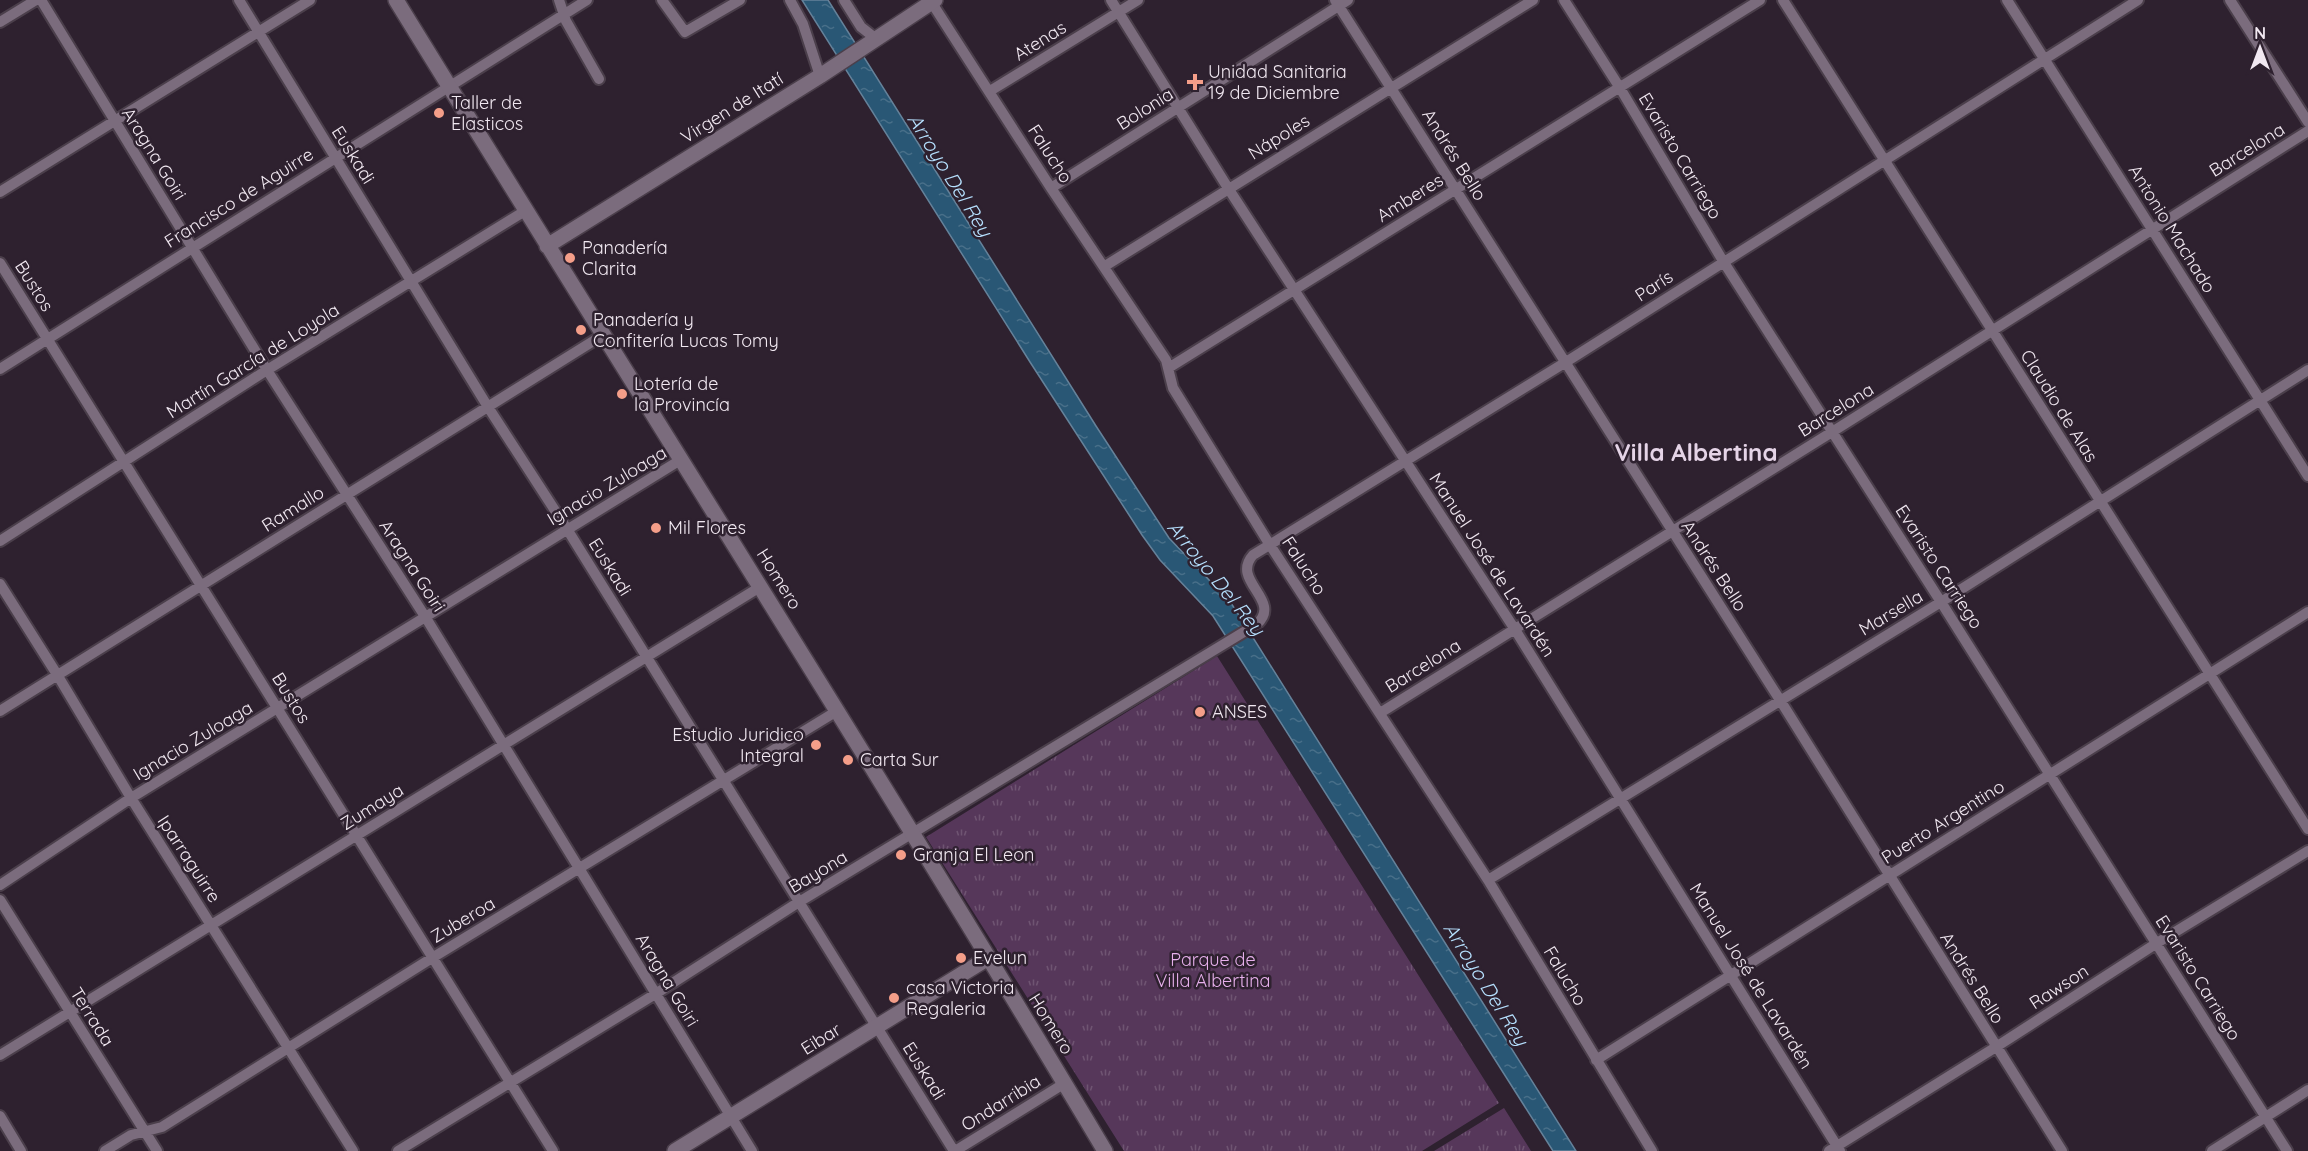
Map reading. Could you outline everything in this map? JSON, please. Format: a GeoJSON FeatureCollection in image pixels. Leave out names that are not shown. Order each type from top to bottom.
{"type":"FeatureCollection","features":[{"type":"Feature","properties":{"kind":"main road","name":"Homero"},"geometry":{"type":"LineString","coordinates":[[396,0],[525,212],[682,459],[1105,1151]]}},
{"type":"Feature","properties":{"kind":"main road","name":"Virgen de Itatí"},"geometry":{"type":"LineString","coordinates":[[547,246],[825,73],[932,1]]}},
{"type":"Feature","properties":{"kind":"main road","name":"Eibar"},"geometry":{"type":"LineString","coordinates":[[675,1151],[988,958]]}},
{"type":"Feature","properties":{"kind":"street"},"geometry":{"type":"LineString","coordinates":[[0,22],[36,0]]}},
{"type":"Feature","properties":{"kind":"street","name":"Aragna Goiri"},"geometry":{"type":"LineString","coordinates":[[41,0],[267,370],[426,618],[752,1151]]}},
{"type":"Feature","properties":{"kind":"street","name":"Euskadi"},"geometry":{"type":"LineString","coordinates":[[239,0],[488,407],[567,529],[955,1151]]}},
{"type":"Feature","properties":{"kind":"street"},"geometry":{"type":"LineString","coordinates":[[0,192],[310,0]]}},
{"type":"Feature","properties":{"kind":"street"},"geometry":{"type":"LineString","coordinates":[[559,0],[566,21],[599,79]]}},
{"type":"Feature","properties":{"kind":"street","name":"Francisco de Aguirre"},"geometry":{"type":"LineString","coordinates":[[0,369],[587,0]]}},
{"type":"Feature","properties":{"kind":"street"},"geometry":{"type":"LineString","coordinates":[[662,0],[685,32],[740,0]]}},
{"type":"Feature","properties":{"kind":"street"},"geometry":{"type":"LineString","coordinates":[[790,0],[825,73]]}},
{"type":"Feature","properties":{"kind":"street"},"geometry":{"type":"LineString","coordinates":[[844,0],[871,41]]}},
{"type":"Feature","properties":{"kind":"street","name":"Manuel José de Lavardén"},"geometry":{"type":"LineString","coordinates":[[1111,0],[1228,188],[1514,628],[1732,975],[1836,1149]]}},
{"type":"Feature","properties":{"kind":"street","name":"Atenas"},"geometry":{"type":"LineString","coordinates":[[990,91],[1138,0]]}},
{"type":"Feature","properties":{"kind":"street","name":"Nápoles"},"geometry":{"type":"LineString","coordinates":[[1105,266],[1533,0]]}},
{"type":"Feature","properties":{"kind":"street","name":"Evaristo Carriego"},"geometry":{"type":"LineString","coordinates":[[1564,0],[1620,88],[1723,261],[2287,1151]]}},
{"type":"Feature","properties":{"kind":"street","name":"Amberes"},"geometry":{"type":"LineString","coordinates":[[1170,367],[1760,0]]}},
{"type":"Feature","properties":{"kind":"street","name":"Claudio de Alas"},"geometry":{"type":"LineString","coordinates":[[1783,0],[2308,829]]}},
{"type":"Feature","properties":{"kind":"street","name":"Antonio Machado"},"geometry":{"type":"LineString","coordinates":[[2007,0],[2308,476]]}},
{"type":"Feature","properties":{"kind":"street","name":"París"},"geometry":{"type":"LineString","coordinates":[[1257,624],[1264,618],[1266,612],[1247,575],[1248,560],[1253,555],[1566,363],[1723,261],[2138,0]]}},
{"type":"Feature","properties":{"kind":"street"},"geometry":{"type":"LineString","coordinates":[[2230,0],[2308,122]]}},
{"type":"Feature","properties":{"kind":"street","name":"Falucho"},"geometry":{"type":"LineString","coordinates":[[932,1],[1051,188],[1170,367],[1173,388],[1270,545],[1488,880],[1652,1151]]}},
{"type":"Feature","properties":{"kind":"street","name":"Andrés Bello"},"geometry":{"type":"LineString","coordinates":[[1341,2],[1392,87],[2062,1151]]}},
{"type":"Feature","properties":{"kind":"street","name":"Bolonia"},"geometry":{"type":"LineString","coordinates":[[1051,188],[1341,2]]}},
{"type":"Feature","properties":{"kind":"street","name":"Barcelona"},"geometry":{"type":"LineString","coordinates":[[1380,713],[1832,432],[2308,131]]}},
{"type":"Feature","properties":{"kind":"street","name":"Martín García de Loyola"},"geometry":{"type":"LineString","coordinates":[[0,541],[267,370],[525,212]]}},
{"type":"Feature","properties":{"kind":"street","name":"Bustos"},"geometry":{"type":"LineString","coordinates":[[0,263],[554,1151]]}},
{"type":"Feature","properties":{"kind":"street","name":"Ramallo"},"geometry":{"type":"LineString","coordinates":[[0,711],[603,335]]}},
{"type":"Feature","properties":{"kind":"street","name":"Marsella"},"geometry":{"type":"LineString","coordinates":[[1488,880],[1941,602],[2308,370]]}},
{"type":"Feature","properties":{"kind":"street","name":"Ignacio Zuloaga"},"geometry":{"type":"LineString","coordinates":[[0,885],[131,798],[682,459]]}},
{"type":"Feature","properties":{"kind":"street","name":"Iparraguirre"},"geometry":{"type":"LineString","coordinates":[[0,584],[131,798],[353,1151]]}},
{"type":"Feature","properties":{"kind":"street","name":"Zumaya"},"geometry":{"type":"LineString","coordinates":[[0,1054],[760,586]]}},
{"type":"Feature","properties":{"kind":"street","name":"Puerto Argentino"},"geometry":{"type":"LineString","coordinates":[[1596,1060],[2308,612]]}},
{"type":"Feature","properties":{"kind":"street","name":"Bayona"},"geometry":{"type":"LineString","coordinates":[[398,1151],[657,993],[800,902],[1257,624]]}},
{"type":"Feature","properties":{"kind":"street","name":"Zuberoa"},"geometry":{"type":"LineString","coordinates":[[105,1151],[131,1135],[162,1127],[432,958],[837,711]]}},
{"type":"Feature","properties":{"kind":"street","name":"Rawson"},"geometry":{"type":"LineString","coordinates":[[1836,1149],[2157,943],[2308,851]]}},
{"type":"Feature","properties":{"kind":"street","name":"Terrada"},"geometry":{"type":"LineString","coordinates":[[0,900],[157,1151]]}},
{"type":"Feature","properties":{"kind":"street","name":"Ondarribia"},"geometry":{"type":"LineString","coordinates":[[955,1151],[1065,1083]]}},
{"type":"Feature","properties":{"kind":"street"},"geometry":{"type":"LineString","coordinates":[[2212,1151],[2308,1090]]}},
{"type":"Feature","properties":{"kind":"street"},"geometry":{"type":"LineString","coordinates":[[0,1116],[21,1151]]}},
{"type":"Feature","properties":{"kind":"green space","name":"Parque de Villa Albertina"},"geometry":{"type":"Polygon","coordinates":[[[1217,656],[1499,1103],[1422,1151],[1124,1151],[926,837],[1217,656]]]}},
{"type":"Feature","properties":{"kind":"green space"},"geometry":{"type":"Polygon","coordinates":[[[1504,1108],[1531,1151],[1434,1151],[1504,1108]]]}},
{"type":"Feature","properties":{"kind":"water"},"geometry":{"type":"Polygon","coordinates":[[[802,0],[828,0],[1169,538],[1231,603],[1576,1151],[1553,1151],[1213,616],[1160,560],[1142,535],[802,0]]]}},
{"type":"Feature","properties":{"kind":"place","name":"Unidad Sanitaria 19 de Diciembre"},"geometry":{"type":"Point","coordinates":[1195,82]}},
{"type":"Feature","properties":{"kind":"place","name":"Taller de Elasticos"},"geometry":{"type":"Point","coordinates":[439,113]}},
{"type":"Feature","properties":{"kind":"place","name":"Panadería Clarita"},"geometry":{"type":"Point","coordinates":[570,258]}},
{"type":"Feature","properties":{"kind":"place","name":"Panadería y Confitería Lucas Tomy"},"geometry":{"type":"Point","coordinates":[581,330]}},
{"type":"Feature","properties":{"kind":"place","name":"Lotería de la Provincía"},"geometry":{"type":"Point","coordinates":[622,394]}},
{"type":"Feature","properties":{"kind":"place","name":"Mil Flores"},"geometry":{"type":"Point","coordinates":[656,528]}},
{"type":"Feature","properties":{"kind":"place","name":"ANSES"},"geometry":{"type":"Point","coordinates":[1200,712]}},
{"type":"Feature","properties":{"kind":"place","name":"Estudio Juridico Integral"},"geometry":{"type":"Point","coordinates":[816,745]}},
{"type":"Feature","properties":{"kind":"place","name":"Carta Sur"},"geometry":{"type":"Point","coordinates":[848,760]}},
{"type":"Feature","properties":{"kind":"place","name":"Granja El Leon"},"geometry":{"type":"Point","coordinates":[901,855]}},
{"type":"Feature","properties":{"kind":"place","name":"Evelun"},"geometry":{"type":"Point","coordinates":[961,958]}},
{"type":"Feature","properties":{"kind":"place","name":"casa Victoria Regaleria"},"geometry":{"type":"Point","coordinates":[894,998]}},
{"type":"Feature","properties":{"kind":"district","name":"Villa Albertina"},"geometry":{"type":"Point","coordinates":[1696,453]}},
{"type":"Feature","properties":{"kind":"water label","name":"Arroyo Del Rey"},"geometry":{"type":"Point","coordinates":[950,175]}},
{"type":"Feature","properties":{"kind":"water label","name":"Arroyo Del Rey"},"geometry":{"type":"Point","coordinates":[1216,578]}},
{"type":"Feature","properties":{"kind":"water label","name":"Arroyo Del Rey"},"geometry":{"type":"Point","coordinates":[1486,984]}}]}
